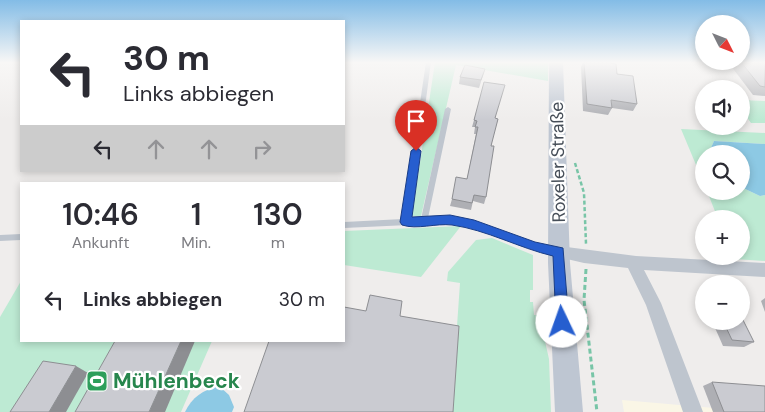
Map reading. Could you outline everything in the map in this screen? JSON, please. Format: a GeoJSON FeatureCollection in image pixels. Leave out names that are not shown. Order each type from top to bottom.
{"type":"FeatureCollection","features":[{"type":"Feature","properties":{"kind":"main road","name":"Roxeler Straße"},"geometry":{"type":"LineString","coordinates":[[556,81],[559,252],[569,412]]}},
{"type":"Feature","properties":{"kind":"street"},"geometry":{"type":"LineString","coordinates":[[559,252],[633,262],[765,270]]}},
{"type":"Feature","properties":{"kind":"street"},"geometry":{"type":"LineString","coordinates":[[633,262],[653,303],[694,412]]}},
{"type":"Feature","properties":{"kind":"lane"},"geometry":{"type":"LineString","coordinates":[[406,222],[426,81]]}},
{"type":"Feature","properties":{"kind":"lane"},"geometry":{"type":"LineString","coordinates":[[424,221],[448,109]]}},
{"type":"Feature","properties":{"kind":"lane"},"geometry":{"type":"LineString","coordinates":[[345,225],[450,220],[474,225],[535,247],[559,252]]}},
{"type":"Feature","properties":{"kind":"lane"},"geometry":{"type":"LineString","coordinates":[[0,238],[20,238]]}},
{"type":"Feature","properties":{"kind":"path"},"geometry":{"type":"LineString","coordinates":[[574,160],[584,193],[587,257],[584,300],[597,412]]}},
{"type":"Feature","properties":{"kind":"shaded area"},"geometry":{"type":"Polygon","coordinates":[[[622,400],[760,412],[624,412],[622,400]]]}},
{"type":"Feature","properties":{"kind":"green space"},"geometry":{"type":"Polygon","coordinates":[[[432,81],[452,81],[421,216],[412,216],[432,81]]]}},
{"type":"Feature","properties":{"kind":"green space"},"geometry":{"type":"Polygon","coordinates":[[[750,100],[765,101],[765,123],[751,123],[750,100]]]}},
{"type":"Feature","properties":{"kind":"green space"},"geometry":{"type":"Polygon","coordinates":[[[681,129],[695,130],[695,135],[750,135],[750,132],[765,133],[765,144],[714,141],[712,145],[695,145],[695,162],[681,129]]]}},
{"type":"Feature","properties":{"kind":"green space"},"geometry":{"type":"Polygon","coordinates":[[[750,191],[760,196],[765,195],[765,261],[750,260],[750,210],[714,210],[711,200],[750,200],[750,191]]]}},
{"type":"Feature","properties":{"kind":"green space"},"geometry":{"type":"Polygon","coordinates":[[[461,226],[421,277],[345,265],[345,231],[461,226]]]}},
{"type":"Feature","properties":{"kind":"green space"},"geometry":{"type":"Polygon","coordinates":[[[492,238],[533,255],[533,290],[530,290],[530,302],[533,302],[534,315],[539,315],[549,359],[551,412],[451,412],[460,283],[447,281],[448,272],[476,240],[492,238]]]}},
{"type":"Feature","properties":{"kind":"green space","name":"Mühlenbeck"},"geometry":{"type":"Polygon","coordinates":[[[20,283],[20,342],[212,342],[181,412],[0,412],[0,317],[20,283]]]}},
{"type":"Feature","properties":{"kind":"water"},"geometry":{"type":"Polygon","coordinates":[[[714,141],[765,144],[765,195],[760,196],[750,191],[750,145],[712,145],[714,141]]]}},
{"type":"Feature","properties":{"kind":"water"},"geometry":{"type":"Polygon","coordinates":[[[219,386],[229,395],[234,407],[232,412],[185,412],[191,402],[199,395],[219,386]]]}},
{"type":"Feature","properties":{"kind":"building"},"geometry":{"type":"Polygon","coordinates":[[[585,81],[634,81],[637,104],[611,100],[612,108],[587,104],[585,81]]]}},
{"type":"Feature","properties":{"kind":"building"},"geometry":{"type":"Polygon","coordinates":[[[756,81],[765,81],[765,87],[760,86],[756,81]]]}},
{"type":"Feature","properties":{"kind":"building"},"geometry":{"type":"Polygon","coordinates":[[[484,82],[505,85],[495,118],[498,119],[491,146],[494,146],[486,197],[474,195],[472,203],[452,199],[456,177],[467,179],[478,127],[475,127],[477,121],[474,120],[484,82]]]}},
{"type":"Feature","properties":{"kind":"building"},"geometry":{"type":"Polygon","coordinates":[[[370,295],[402,301],[400,316],[459,326],[453,412],[244,412],[269,342],[345,342],[345,307],[366,311],[370,295]]]}},
{"type":"Feature","properties":{"kind":"building"},"geometry":{"type":"Polygon","coordinates":[[[727,330],[748,330],[754,342],[732,340],[727,330]]]}},
{"type":"Feature","properties":{"kind":"building"},"geometry":{"type":"Polygon","coordinates":[[[114,342],[181,342],[149,412],[75,412],[114,342]]]}},
{"type":"Feature","properties":{"kind":"building"},"geometry":{"type":"Polygon","coordinates":[[[43,361],[76,366],[49,412],[10,412],[43,361]]]}},
{"type":"Feature","properties":{"kind":"building"},"geometry":{"type":"Polygon","coordinates":[[[712,382],[765,386],[765,412],[724,412],[712,382]]]}},
{"type":"Feature","properties":{"kind":"place","name":"Mühlenbeck"},"geometry":{"type":"Point","coordinates":[97,381]}},
{"type":"Feature","properties":{"kind":"route"},"geometry":{"type":"LineString","coordinates":[[416,151],[406,222],[450,220],[474,225],[535,247],[559,252],[562,322]]}}]}
